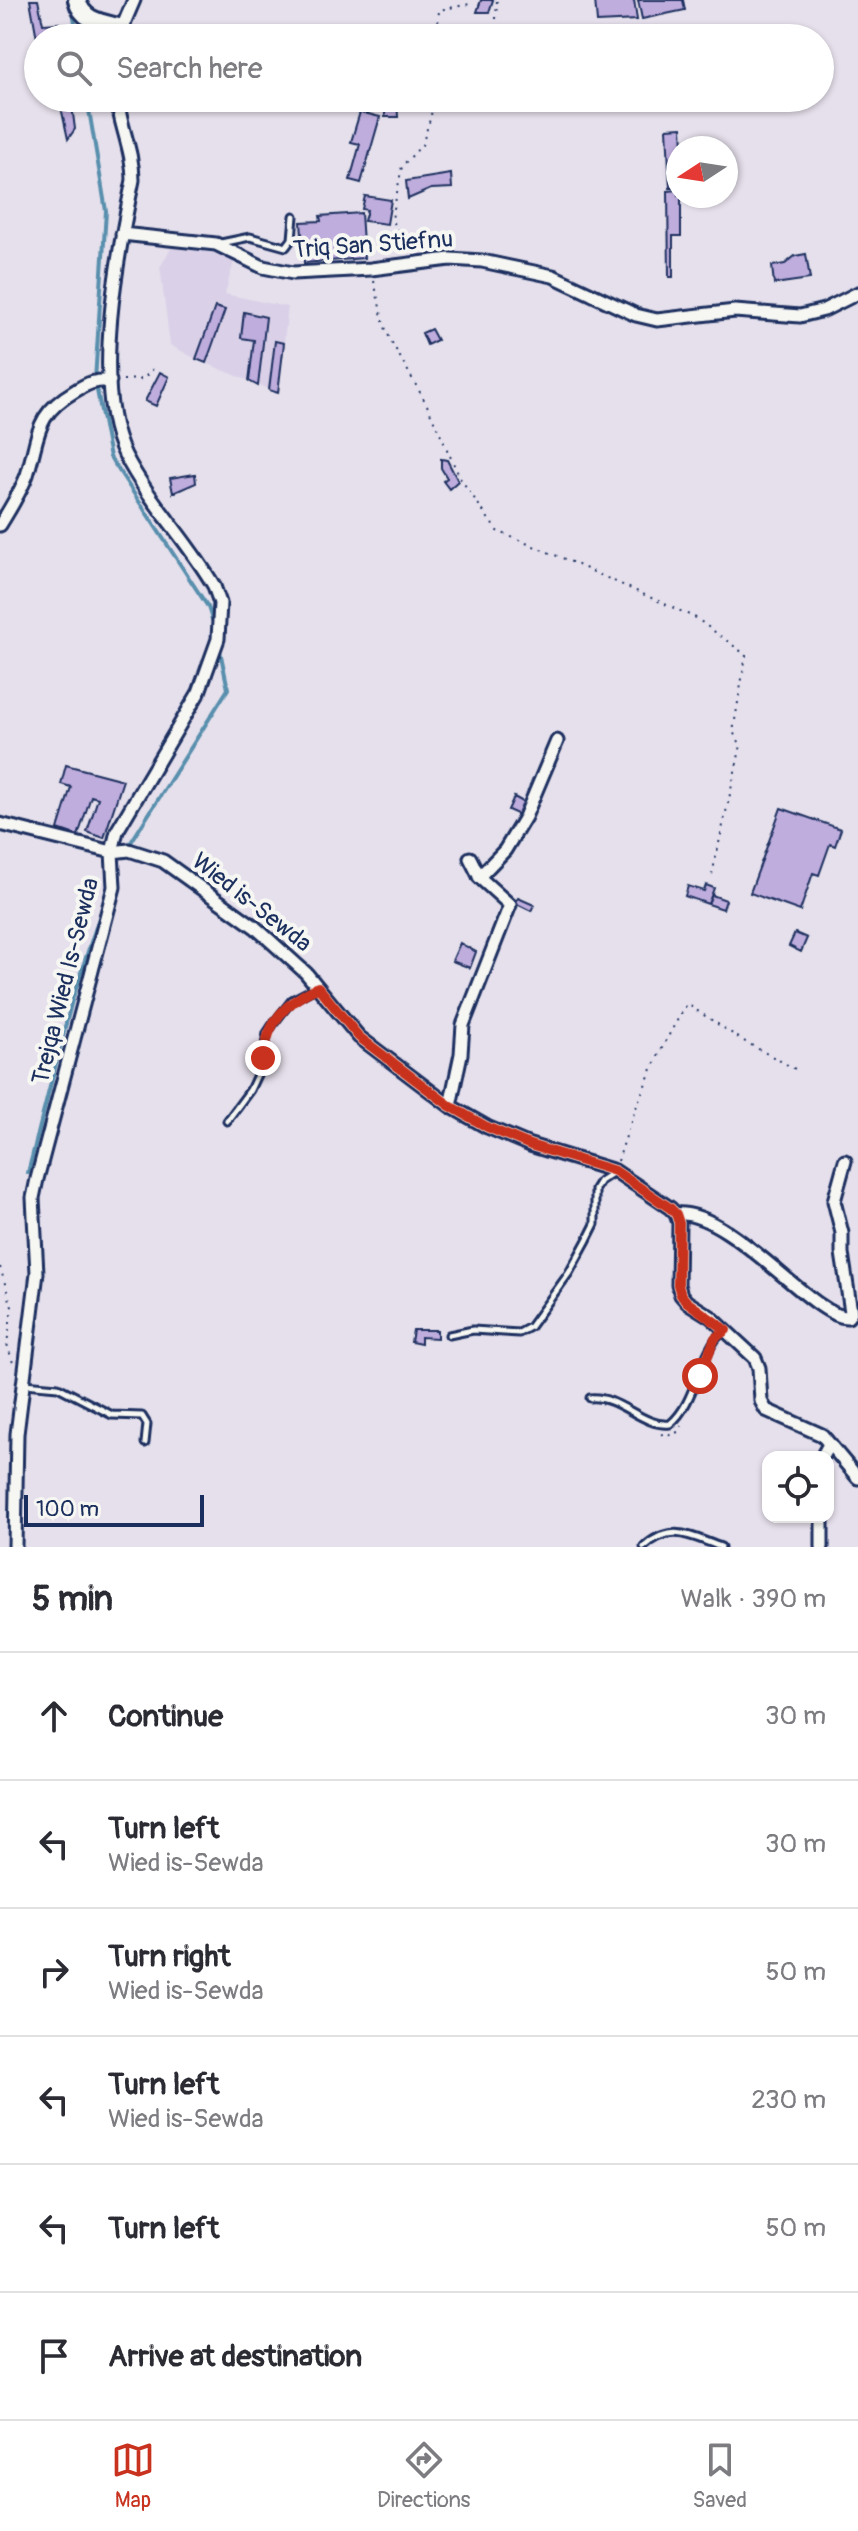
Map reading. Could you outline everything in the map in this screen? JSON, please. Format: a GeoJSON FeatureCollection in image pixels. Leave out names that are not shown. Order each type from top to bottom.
{"type":"FeatureCollection","features":[{"type":"Feature","properties":{"kind":"street"},"geometry":{"type":"LineString","coordinates":[[77,0],[84,15],[100,24]]}},
{"type":"Feature","properties":{"kind":"street"},"geometry":{"type":"LineString","coordinates":[[125,24],[134,0]]}},
{"type":"Feature","properties":{"kind":"street","name":"Trejqa Wied Is-Sewda"},"geometry":{"type":"LineString","coordinates":[[15,1547],[16,1448],[37,1273],[33,1198],[114,887],[112,852],[117,831],[199,692],[218,639],[220,603],[206,572],[125,455],[111,410],[111,310],[133,180],[133,162],[119,112]]}},
{"type":"Feature","properties":{"kind":"street","name":"Triq San Stiefnu"},"geometry":{"type":"LineString","coordinates":[[122,234],[216,244],[278,272],[371,269],[465,259],[553,276],[636,315],[657,320],[735,311],[800,316],[824,310],[858,293]]}},
{"type":"Feature","properties":{"kind":"street"},"geometry":{"type":"LineString","coordinates":[[0,525],[26,477],[47,410],[95,380],[110,381]]}},
{"type":"Feature","properties":{"kind":"street"},"geometry":{"type":"LineString","coordinates":[[479,876],[505,850],[525,817],[557,741]]}},
{"type":"Feature","properties":{"kind":"street","name":"Wied is-Sewda"},"geometry":{"type":"LineString","coordinates":[[0,824],[112,852],[129,850],[163,861],[255,927],[318,987],[359,1037],[450,1106],[487,1127],[530,1145],[615,1171],[676,1214],[690,1214],[754,1250],[817,1302],[841,1317],[848,1317],[851,1312],[842,1233],[834,1201],[845,1161]]}},
{"type":"Feature","properties":{"kind":"street"},"geometry":{"type":"LineString","coordinates":[[450,1106],[461,1054],[463,1025],[510,905],[479,876],[470,858]]}},
{"type":"Feature","properties":{"kind":"street"},"geometry":{"type":"LineString","coordinates":[[676,1214],[681,1295],[726,1330],[755,1358],[759,1368],[761,1401],[766,1410],[813,1430],[858,1478]]}},
{"type":"Feature","properties":{"kind":"street"},"geometry":{"type":"LineString","coordinates":[[825,1451],[829,1444]]}},
{"type":"Feature","properties":{"kind":"street"},"geometry":{"type":"LineString","coordinates":[[822,1523],[822,1547]]}},
{"type":"Feature","properties":{"kind":"lane"},"geometry":{"type":"LineString","coordinates":[[216,244],[250,237],[286,247],[292,239],[294,216]]}},
{"type":"Feature","properties":{"kind":"lane"},"geometry":{"type":"LineString","coordinates":[[227,1121],[250,1090],[262,1064],[267,1033],[271,1027],[292,1000],[318,987]]}},
{"type":"Feature","properties":{"kind":"lane"},"geometry":{"type":"LineString","coordinates":[[449,1335],[473,1330],[519,1333],[527,1330],[569,1273],[595,1224],[595,1189],[600,1181],[615,1171]]}},
{"type":"Feature","properties":{"kind":"lane"},"geometry":{"type":"LineString","coordinates":[[590,1398],[606,1398],[659,1424],[670,1424],[679,1416],[700,1376],[715,1338],[726,1330]]}},
{"type":"Feature","properties":{"kind":"lane"},"geometry":{"type":"LineString","coordinates":[[23,1384],[58,1387],[112,1415],[142,1416],[147,1424],[145,1443]]}},
{"type":"Feature","properties":{"kind":"lane"},"geometry":{"type":"LineString","coordinates":[[644,1547],[653,1538],[672,1533],[691,1535],[721,1547]]}},
{"type":"Feature","properties":{"kind":"path"},"geometry":{"type":"LineString","coordinates":[[438,24],[439,10],[470,4],[470,0]]}},
{"type":"Feature","properties":{"kind":"path"},"geometry":{"type":"LineString","coordinates":[[496,19],[497,0]]}},
{"type":"Feature","properties":{"kind":"path"},"geometry":{"type":"LineString","coordinates":[[416,263],[392,219],[402,166],[422,145],[431,112]]}},
{"type":"Feature","properties":{"kind":"path"},"geometry":{"type":"LineString","coordinates":[[371,269],[384,325],[391,341],[426,403],[460,478],[497,531],[696,618],[746,655],[733,732],[741,745],[711,879]]}},
{"type":"Feature","properties":{"kind":"path"},"geometry":{"type":"LineString","coordinates":[[110,381],[143,379],[157,365]]}},
{"type":"Feature","properties":{"kind":"path"},"geometry":{"type":"LineString","coordinates":[[615,1171],[637,1099],[662,1043],[687,1004],[742,1040],[795,1069]]}},
{"type":"Feature","properties":{"kind":"path"},"geometry":{"type":"LineString","coordinates":[[0,1267],[12,1307],[8,1355],[23,1384]]}},
{"type":"Feature","properties":{"kind":"shaded area"},"geometry":{"type":"Polygon","coordinates":[[[200,247],[235,258],[225,294],[288,307],[278,393],[170,345],[160,267],[171,248],[200,247]]]}},
{"type":"Feature","properties":{"kind":"building"},"geometry":{"type":"Polygon","coordinates":[[[30,0],[38,0],[43,24],[34,24],[30,0]]]}},
{"type":"Feature","properties":{"kind":"building"},"geometry":{"type":"Polygon","coordinates":[[[481,0],[493,0],[489,12],[477,12],[481,0]]]}},
{"type":"Feature","properties":{"kind":"building"},"geometry":{"type":"Polygon","coordinates":[[[595,0],[634,0],[637,20],[597,22],[595,0]]]}},
{"type":"Feature","properties":{"kind":"building"},"geometry":{"type":"Polygon","coordinates":[[[638,0],[683,0],[685,10],[642,19],[638,0]]]}},
{"type":"Feature","properties":{"kind":"building"},"geometry":{"type":"Polygon","coordinates":[[[62,112],[73,112],[75,129],[68,139],[62,112]]]}},
{"type":"Feature","properties":{"kind":"building"},"geometry":{"type":"Polygon","coordinates":[[[360,112],[380,117],[361,183],[350,180],[360,144],[351,142],[360,112]]]}},
{"type":"Feature","properties":{"kind":"building"},"geometry":{"type":"Polygon","coordinates":[[[385,112],[398,112],[398,117],[385,117],[385,112]]]}},
{"type":"Feature","properties":{"kind":"building"},"geometry":{"type":"Polygon","coordinates":[[[682,127],[682,136],[667,136],[667,128],[682,127]]]}},
{"type":"Feature","properties":{"kind":"building"},"geometry":{"type":"Polygon","coordinates":[[[451,174],[452,188],[431,189],[408,199],[406,181],[451,174]]]}},
{"type":"Feature","properties":{"kind":"building"},"geometry":{"type":"Polygon","coordinates":[[[365,196],[391,200],[387,224],[364,221],[367,210],[362,209],[365,196]]]}},
{"type":"Feature","properties":{"kind":"building"},"geometry":{"type":"Polygon","coordinates":[[[668,208],[681,208],[681,236],[673,236],[673,277],[669,277],[668,208]]]}},
{"type":"Feature","properties":{"kind":"building"},"geometry":{"type":"Polygon","coordinates":[[[361,213],[364,258],[304,263],[301,222],[321,221],[320,216],[361,213]]]}},
{"type":"Feature","properties":{"kind":"building"},"geometry":{"type":"Polygon","coordinates":[[[806,254],[810,279],[774,284],[772,266],[785,264],[795,256],[806,254]]]}},
{"type":"Feature","properties":{"kind":"building"},"geometry":{"type":"Polygon","coordinates":[[[215,307],[225,310],[206,363],[196,359],[215,307]]]}},
{"type":"Feature","properties":{"kind":"building"},"geometry":{"type":"Polygon","coordinates":[[[244,312],[266,317],[258,386],[249,381],[254,340],[241,338],[244,312]]]}},
{"type":"Feature","properties":{"kind":"building"},"geometry":{"type":"Polygon","coordinates":[[[431,329],[437,340],[427,345],[422,333],[431,329]]]}},
{"type":"Feature","properties":{"kind":"building"},"geometry":{"type":"Polygon","coordinates":[[[275,341],[284,343],[278,393],[269,390],[275,341]]]}},
{"type":"Feature","properties":{"kind":"building"},"geometry":{"type":"Polygon","coordinates":[[[160,372],[169,377],[156,406],[145,401],[160,372]]]}},
{"type":"Feature","properties":{"kind":"building"},"geometry":{"type":"Polygon","coordinates":[[[441,459],[447,460],[458,481],[449,489],[443,481],[447,478],[441,468],[441,459]]]}},
{"type":"Feature","properties":{"kind":"building"},"geometry":{"type":"Polygon","coordinates":[[[195,474],[196,483],[173,493],[170,478],[195,474]]]}},
{"type":"Feature","properties":{"kind":"building"},"geometry":{"type":"Polygon","coordinates":[[[66,765],[123,780],[104,838],[87,832],[98,798],[91,796],[78,836],[58,829],[71,787],[61,784],[66,765]]]}},
{"type":"Feature","properties":{"kind":"building"},"geometry":{"type":"Polygon","coordinates":[[[514,797],[525,803],[519,815],[508,810],[514,797]]]}},
{"type":"Feature","properties":{"kind":"building"},"geometry":{"type":"Polygon","coordinates":[[[781,808],[841,829],[835,846],[830,844],[819,875],[813,873],[800,911],[750,893],[781,808]]]}},
{"type":"Feature","properties":{"kind":"building"},"geometry":{"type":"Polygon","coordinates":[[[706,885],[714,888],[708,904],[685,896],[688,886],[704,891],[706,885]]]}},
{"type":"Feature","properties":{"kind":"building"},"geometry":{"type":"Polygon","coordinates":[[[712,895],[726,900],[723,909],[708,904],[712,895]]]}},
{"type":"Feature","properties":{"kind":"building"},"geometry":{"type":"Polygon","coordinates":[[[518,898],[534,905],[531,911],[515,903],[518,898]]]}},
{"type":"Feature","properties":{"kind":"building"},"geometry":{"type":"Polygon","coordinates":[[[795,933],[807,938],[801,952],[789,946],[795,933]]]}},
{"type":"Feature","properties":{"kind":"building"},"geometry":{"type":"Polygon","coordinates":[[[460,943],[476,952],[470,968],[452,961],[460,943]]]}},
{"type":"Feature","properties":{"kind":"building"},"geometry":{"type":"Polygon","coordinates":[[[413,1330],[437,1330],[437,1338],[421,1337],[421,1344],[411,1342],[413,1330]]]}},
{"type":"Feature","properties":{"kind":"waterway"},"geometry":{"type":"LineString","coordinates":[[73,9],[75,24]]}},
{"type":"Feature","properties":{"kind":"waterway"},"geometry":{"type":"LineString","coordinates":[[89,112],[106,211],[95,380],[110,457],[208,607],[215,629]]}},
{"type":"Feature","properties":{"kind":"waterway"},"geometry":{"type":"LineString","coordinates":[[128,847],[228,689],[219,646]]}},
{"type":"Feature","properties":{"kind":"waterway"},"geometry":{"type":"LineString","coordinates":[[28,1173],[72,1000],[103,906]]}},
{"type":"Feature","properties":{"kind":"route"},"geometry":{"type":"LineString","coordinates":[[263,1058],[267,1033],[288,1004],[318,987],[359,1037],[450,1106],[487,1127],[530,1145],[615,1171],[670,1208],[679,1223],[678,1285],[681,1295],[726,1330],[715,1338],[700,1376]]}}]}
